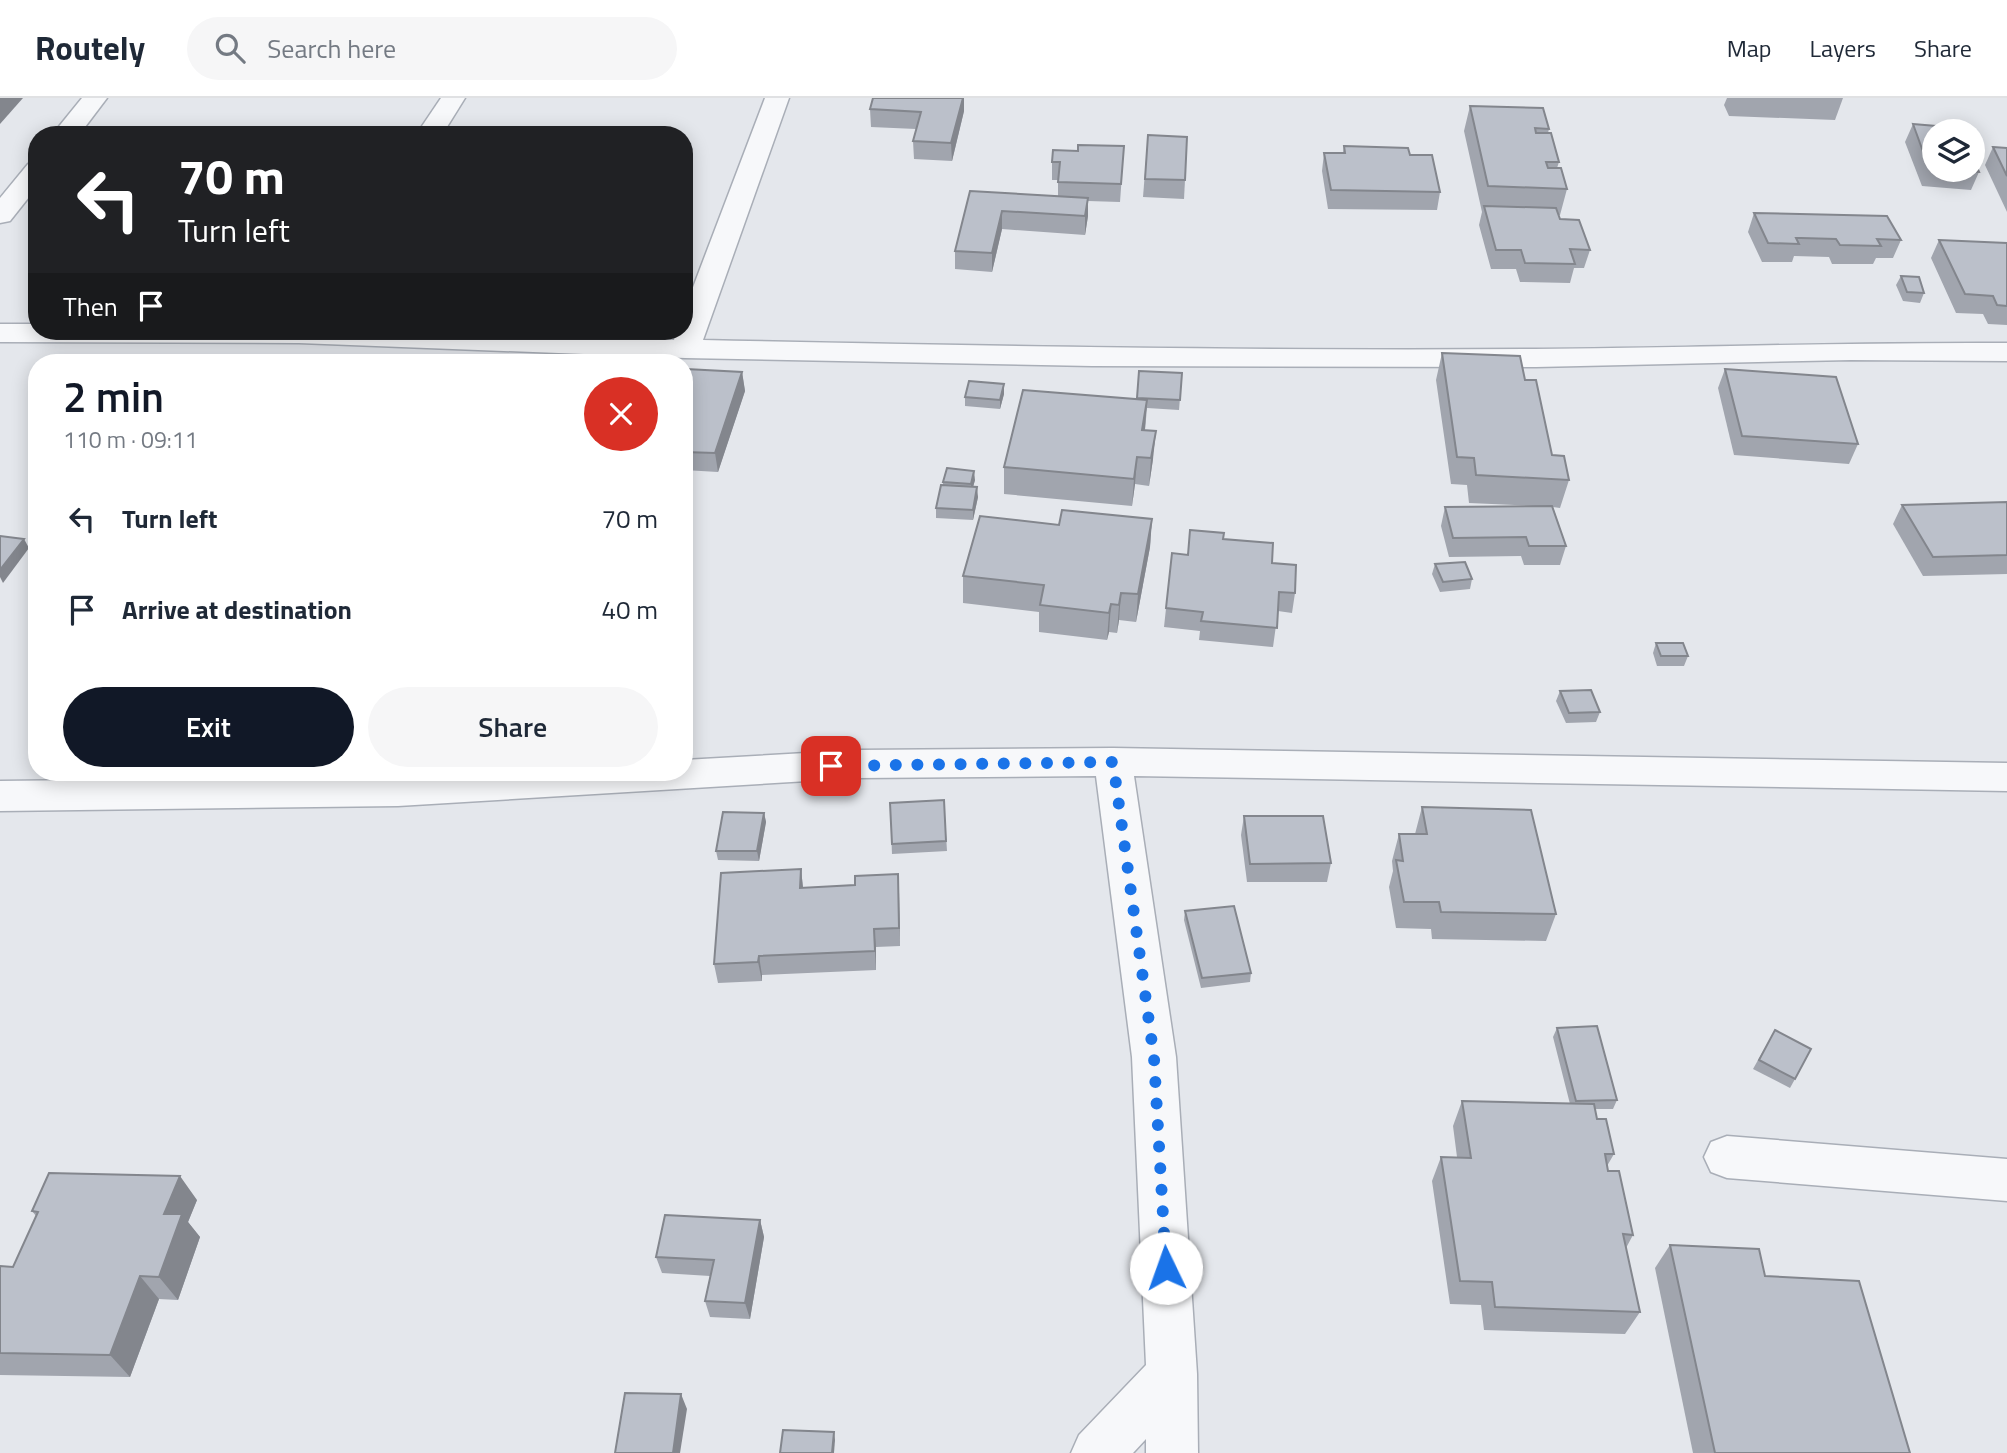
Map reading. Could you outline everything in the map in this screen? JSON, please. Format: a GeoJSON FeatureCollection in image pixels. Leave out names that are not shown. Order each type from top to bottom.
{"type":"FeatureCollection","features":[{"type":"Feature","properties":{"kind":"street"},"geometry":{"type":"LineString","coordinates":[[72,126],[95,98]]}},
{"type":"Feature","properties":{"kind":"street"},"geometry":{"type":"LineString","coordinates":[[435,126],[453,98]]}},
{"type":"Feature","properties":{"kind":"street"},"geometry":{"type":"LineString","coordinates":[[693,327],[777,98]]}},
{"type":"Feature","properties":{"kind":"street"},"geometry":{"type":"LineString","coordinates":[[0,215],[28,181]]}},
{"type":"Feature","properties":{"kind":"street"},"geometry":{"type":"LineString","coordinates":[[0,333],[28,333]]}},
{"type":"Feature","properties":{"kind":"street"},"geometry":{"type":"LineString","coordinates":[[481,340],[685,349],[1092,357],[1536,358],[1852,351],[2007,352]]}},
{"type":"Feature","properties":{"kind":"street"},"geometry":{"type":"LineString","coordinates":[[685,349],[688,340]]}},
{"type":"Feature","properties":{"kind":"street"},"geometry":{"type":"LineString","coordinates":[[1113,762],[1154,1058],[1172,1374],[1171,1453]]}},
{"type":"Feature","properties":{"kind":"street"},"geometry":{"type":"LineString","coordinates":[[693,774],[858,764],[1113,762],[2007,777]]}},
{"type":"Feature","properties":{"kind":"street"},"geometry":{"type":"LineString","coordinates":[[0,796],[398,791],[568,781]]}},
{"type":"Feature","properties":{"kind":"street"},"geometry":{"type":"LineString","coordinates":[[1727,1157],[2007,1180]]}},
{"type":"Feature","properties":{"kind":"street"},"geometry":{"type":"LineString","coordinates":[[1097,1453],[1172,1374]]}},
{"type":"Feature","properties":{"kind":"building"},"geometry":{"type":"Polygon","coordinates":[[[873,98],[963,98],[951,143],[913,141],[921,112],[870,109],[873,98]]]}},
{"type":"Feature","properties":{"kind":"building"},"geometry":{"type":"Polygon","coordinates":[[[1470,106],[1543,108],[1549,129],[1535,128],[1536,133],[1551,133],[1559,162],[1546,162],[1548,168],[1561,168],[1567,189],[1488,186],[1470,106]]]}},
{"type":"Feature","properties":{"kind":"building"},"geometry":{"type":"Polygon","coordinates":[[[1913,124],[1922,125],[1922,149],[1913,124]]]}},
{"type":"Feature","properties":{"kind":"building"},"geometry":{"type":"Polygon","coordinates":[[[1148,135],[1187,137],[1185,180],[1145,179],[1148,135]]]}},
{"type":"Feature","properties":{"kind":"building"},"geometry":{"type":"Polygon","coordinates":[[[1078,145],[1124,146],[1121,184],[1058,182],[1060,162],[1052,162],[1053,150],[1078,151],[1078,145]]]}},
{"type":"Feature","properties":{"kind":"building"},"geometry":{"type":"Polygon","coordinates":[[[1344,146],[1408,148],[1410,155],[1432,155],[1440,192],[1331,190],[1324,153],[1345,153],[1344,146]]]}},
{"type":"Feature","properties":{"kind":"building"},"geometry":{"type":"Polygon","coordinates":[[[1993,147],[2007,148],[2007,176],[1993,147]]]}},
{"type":"Feature","properties":{"kind":"building"},"geometry":{"type":"Polygon","coordinates":[[[970,191],[1088,198],[1085,216],[1002,211],[992,253],[955,251],[970,191]]]}},
{"type":"Feature","properties":{"kind":"building"},"geometry":{"type":"Polygon","coordinates":[[[1484,206],[1556,208],[1560,219],[1579,220],[1590,250],[1570,249],[1575,264],[1525,263],[1521,250],[1496,250],[1484,206]]]}},
{"type":"Feature","properties":{"kind":"building"},"geometry":{"type":"Polygon","coordinates":[[[1754,213],[1887,216],[1901,240],[1877,239],[1881,246],[1840,245],[1836,239],[1801,238],[1796,238],[1799,244],[1768,243],[1754,213]]]}},
{"type":"Feature","properties":{"kind":"building"},"geometry":{"type":"Polygon","coordinates":[[[1939,240],[2007,243],[2007,306],[1997,305],[1993,296],[1965,294],[1939,240]]]}},
{"type":"Feature","properties":{"kind":"building"},"geometry":{"type":"Polygon","coordinates":[[[1901,276],[1919,277],[1924,293],[1907,292],[1901,276]]]}},
{"type":"Feature","properties":{"kind":"building"},"geometry":{"type":"Polygon","coordinates":[[[1442,353],[1520,356],[1525,380],[1536,380],[1552,455],[1564,456],[1569,480],[1476,475],[1474,458],[1457,457],[1442,353]]]}},
{"type":"Feature","properties":{"kind":"building"},"geometry":{"type":"Polygon","coordinates":[[[693,369],[742,372],[715,453],[693,452],[693,369]]]}},
{"type":"Feature","properties":{"kind":"building"},"geometry":{"type":"Polygon","coordinates":[[[1725,369],[1836,377],[1858,444],[1742,436],[1725,369]]]}},
{"type":"Feature","properties":{"kind":"building"},"geometry":{"type":"Polygon","coordinates":[[[1139,371],[1182,373],[1180,400],[1137,398],[1139,371]]]}},
{"type":"Feature","properties":{"kind":"building"},"geometry":{"type":"Polygon","coordinates":[[[969,381],[1004,384],[1000,400],[965,397],[969,381]]]}},
{"type":"Feature","properties":{"kind":"building"},"geometry":{"type":"Polygon","coordinates":[[[1023,390],[1147,400],[1142,430],[1156,431],[1151,458],[1137,457],[1134,479],[1004,467],[1023,390]]]}},
{"type":"Feature","properties":{"kind":"building"},"geometry":{"type":"Polygon","coordinates":[[[947,468],[974,471],[971,484],[943,482],[947,468]]]}},
{"type":"Feature","properties":{"kind":"building"},"geometry":{"type":"Polygon","coordinates":[[[941,485],[977,487],[973,510],[936,508],[941,485]]]}},
{"type":"Feature","properties":{"kind":"building"},"geometry":{"type":"Polygon","coordinates":[[[2007,502],[2007,555],[1933,557],[1902,505],[2007,502]]]}},
{"type":"Feature","properties":{"kind":"building"},"geometry":{"type":"Polygon","coordinates":[[[1552,506],[1566,546],[1529,546],[1526,537],[1453,538],[1445,507],[1552,506]]]}},
{"type":"Feature","properties":{"kind":"building"},"geometry":{"type":"Polygon","coordinates":[[[1062,510],[1152,519],[1138,594],[1121,593],[1119,605],[1111,604],[1109,613],[1040,605],[1044,585],[963,576],[980,516],[1059,525],[1062,510]]]}},
{"type":"Feature","properties":{"kind":"building"},"geometry":{"type":"Polygon","coordinates":[[[1190,530],[1224,533],[1223,539],[1273,543],[1272,563],[1296,565],[1295,593],[1279,592],[1277,628],[1201,621],[1203,612],[1166,608],[1172,553],[1188,555],[1190,530]]]}},
{"type":"Feature","properties":{"kind":"building"},"geometry":{"type":"Polygon","coordinates":[[[0,536],[24,539],[0,570],[0,536]]]}},
{"type":"Feature","properties":{"kind":"building"},"geometry":{"type":"Polygon","coordinates":[[[1465,562],[1472,579],[1443,582],[1435,564],[1465,562]]]}},
{"type":"Feature","properties":{"kind":"building"},"geometry":{"type":"Polygon","coordinates":[[[1656,643],[1683,643],[1688,656],[1661,656],[1656,643]]]}},
{"type":"Feature","properties":{"kind":"building"},"geometry":{"type":"Polygon","coordinates":[[[1591,690],[1600,712],[1569,713],[1560,691],[1591,690]]]}},
{"type":"Feature","properties":{"kind":"building"},"geometry":{"type":"Polygon","coordinates":[[[944,800],[946,841],[892,844],[890,803],[944,800]]]}},
{"type":"Feature","properties":{"kind":"building"},"geometry":{"type":"Polygon","coordinates":[[[1422,807],[1531,810],[1556,914],[1441,912],[1439,902],[1404,902],[1396,860],[1403,861],[1399,834],[1427,834],[1422,807]]]}},
{"type":"Feature","properties":{"kind":"building"},"geometry":{"type":"Polygon","coordinates":[[[723,812],[764,813],[757,851],[716,851],[723,812]]]}},
{"type":"Feature","properties":{"kind":"building"},"geometry":{"type":"Polygon","coordinates":[[[1244,816],[1323,816],[1331,863],[1250,864],[1244,816]]]}},
{"type":"Feature","properties":{"kind":"building"},"geometry":{"type":"Polygon","coordinates":[[[801,869],[800,888],[855,885],[855,876],[898,874],[899,928],[874,929],[875,951],[759,956],[758,962],[714,964],[721,873],[801,869]]]}},
{"type":"Feature","properties":{"kind":"building"},"geometry":{"type":"Polygon","coordinates":[[[1234,906],[1251,973],[1202,978],[1185,911],[1234,906]]]}},
{"type":"Feature","properties":{"kind":"building"},"geometry":{"type":"Polygon","coordinates":[[[1597,1026],[1617,1100],[1576,1101],[1557,1028],[1597,1026]]]}},
{"type":"Feature","properties":{"kind":"building"},"geometry":{"type":"Polygon","coordinates":[[[1775,1030],[1811,1049],[1795,1079],[1759,1060],[1775,1030]]]}},
{"type":"Feature","properties":{"kind":"building"},"geometry":{"type":"Polygon","coordinates":[[[1462,1101],[1594,1104],[1597,1119],[1606,1119],[1614,1154],[1605,1154],[1608,1171],[1619,1171],[1633,1235],[1623,1234],[1640,1312],[1495,1307],[1492,1282],[1460,1281],[1441,1157],[1471,1158],[1462,1101]]]}},
{"type":"Feature","properties":{"kind":"building"},"geometry":{"type":"Polygon","coordinates":[[[49,1173],[180,1176],[164,1214],[182,1214],[159,1277],[140,1276],[110,1355],[0,1353],[0,1266],[13,1267],[38,1212],[32,1211],[49,1173]]]}},
{"type":"Feature","properties":{"kind":"building"},"geometry":{"type":"Polygon","coordinates":[[[665,1215],[760,1220],[745,1303],[705,1301],[714,1260],[656,1257],[665,1215]]]}},
{"type":"Feature","properties":{"kind":"building"},"geometry":{"type":"Polygon","coordinates":[[[1670,1245],[1759,1249],[1765,1276],[1859,1281],[1910,1453],[1715,1453],[1670,1245]]]}},
{"type":"Feature","properties":{"kind":"building"},"geometry":{"type":"Polygon","coordinates":[[[625,1393],[681,1394],[673,1453],[615,1453],[625,1393]]]}},
{"type":"Feature","properties":{"kind":"building"},"geometry":{"type":"Polygon","coordinates":[[[783,1430],[834,1432],[832,1453],[780,1453],[783,1430]]]}},
{"type":"Feature","properties":{"kind":"route"},"geometry":{"type":"LineString","coordinates":[[831,766],[1113,762],[1154,1058],[1166,1268]]}}]}
